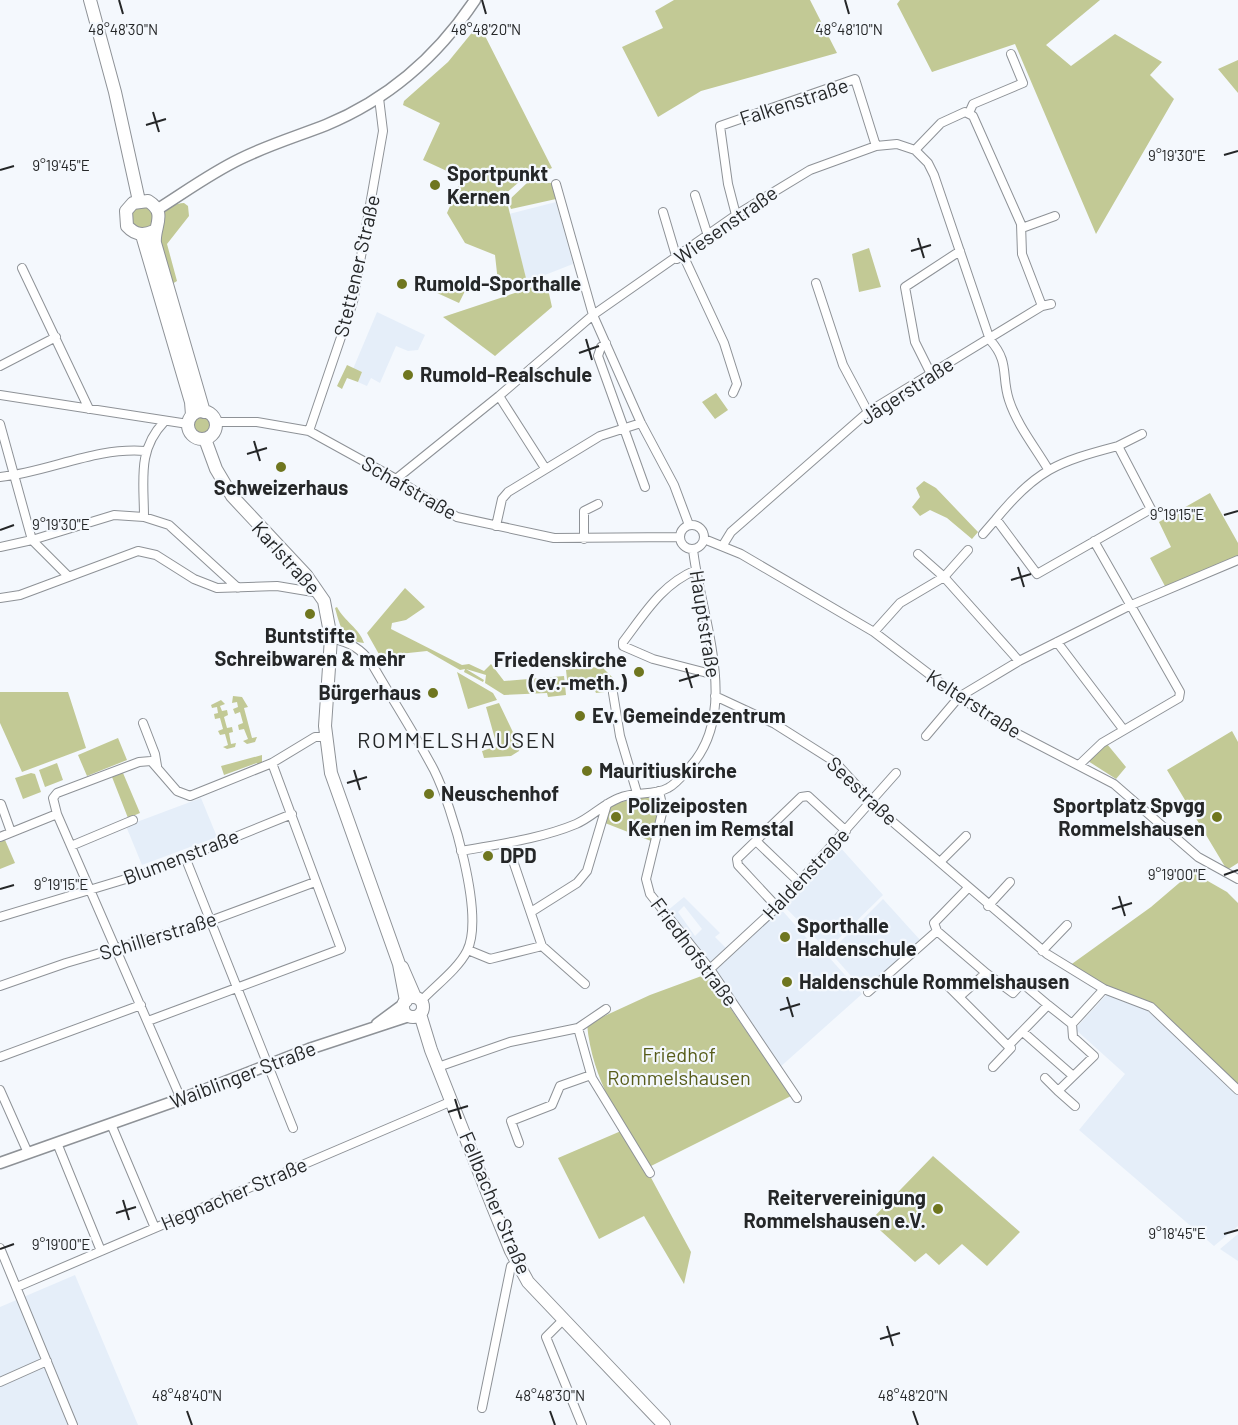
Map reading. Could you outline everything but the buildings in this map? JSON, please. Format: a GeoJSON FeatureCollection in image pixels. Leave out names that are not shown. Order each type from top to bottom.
{"type":"FeatureCollection","features":[{"type":"Feature","properties":{"kind":"main road"},"geometry":{"type":"LineString","coordinates":[[90,0],[115,92],[139,201]]}},
{"type":"Feature","properties":{"kind":"main road"},"geometry":{"type":"LineString","coordinates":[[148,233],[160,218],[158,209],[148,201],[139,201],[129,207],[126,221],[131,230],[148,233],[154,243],[195,417],[192,436],[206,439],[214,431],[215,422],[195,417]]}},
{"type":"Feature","properties":{"kind":"main road","name":"Karlstraße"},"geometry":{"type":"LineString","coordinates":[[206,439],[216,469],[232,496],[320,593],[330,623],[331,638],[326,737],[331,773],[339,802],[399,964],[405,971],[412,1007]]}},
{"type":"Feature","properties":{"kind":"main road","name":"Fellbacher Straße"},"geometry":{"type":"LineString","coordinates":[[412,1007],[517,1263],[528,1282],[664,1425]]}},
{"type":"Feature","properties":{"kind":"street"},"geometry":{"type":"LineString","coordinates":[[158,209],[239,159],[327,124],[380,98],[407,79],[432,55],[451,35],[475,0]]}},
{"type":"Feature","properties":{"kind":"street"},"geometry":{"type":"LineString","coordinates":[[969,112],[973,104],[1023,83],[1011,54]]}},
{"type":"Feature","properties":{"kind":"street","name":"Falkenstraße"},"geometry":{"type":"LineString","coordinates":[[736,215],[728,184],[720,126],[855,79],[876,146]]}},
{"type":"Feature","properties":{"kind":"street","name":"Stettener Straße"},"geometry":{"type":"LineString","coordinates":[[309,431],[353,302],[384,131],[380,98]]}},
{"type":"Feature","properties":{"kind":"street"},"geometry":{"type":"LineString","coordinates":[[969,112],[959,113],[946,119],[915,150],[928,163],[934,175],[990,340],[1003,358],[1011,407],[1048,469]]}},
{"type":"Feature","properties":{"kind":"street"},"geometry":{"type":"LineString","coordinates":[[969,112],[976,121],[1022,228],[1055,216]]}},
{"type":"Feature","properties":{"kind":"street","name":"Wiesenstraße"},"geometry":{"type":"LineString","coordinates":[[396,479],[499,396],[593,315],[680,257],[736,215],[810,170],[876,146],[897,144],[915,150]]}},
{"type":"Feature","properties":{"kind":"street"},"geometry":{"type":"LineString","coordinates":[[556,184],[593,315],[641,423],[674,485],[689,525]]}},
{"type":"Feature","properties":{"kind":"street"},"geometry":{"type":"LineString","coordinates":[[695,195],[708,236]]}},
{"type":"Feature","properties":{"kind":"street"},"geometry":{"type":"LineString","coordinates":[[663,213],[680,257],[724,343],[738,384],[733,393]]}},
{"type":"Feature","properties":{"kind":"street","name":"Jägerstraße"},"geometry":{"type":"LineString","coordinates":[[723,545],[731,532],[868,412],[1046,305],[1022,254],[1022,228]]}},
{"type":"Feature","properties":{"kind":"street"},"geometry":{"type":"LineString","coordinates":[[931,374],[915,342],[905,287],[960,250]]}},
{"type":"Feature","properties":{"kind":"street"},"geometry":{"type":"LineString","coordinates":[[22,268],[89,409]]}},
{"type":"Feature","properties":{"kind":"street"},"geometry":{"type":"LineString","coordinates":[[816,284],[843,365],[868,412]]}},
{"type":"Feature","properties":{"kind":"street"},"geometry":{"type":"LineString","coordinates":[[0,366],[56,337]]}},
{"type":"Feature","properties":{"kind":"street"},"geometry":{"type":"LineString","coordinates":[[606,344],[601,347],[598,356],[645,487]]}},
{"type":"Feature","properties":{"kind":"street"},"geometry":{"type":"LineString","coordinates":[[0,395],[164,422],[195,417]]}},
{"type":"Feature","properties":{"kind":"street"},"geometry":{"type":"LineString","coordinates":[[499,396],[545,468]]}},
{"type":"Feature","properties":{"kind":"street"},"geometry":{"type":"LineString","coordinates":[[144,517],[145,451],[151,435],[164,422]]}},
{"type":"Feature","properties":{"kind":"street","name":"Schafstraße"},"geometry":{"type":"LineString","coordinates":[[215,422],[257,422],[309,431],[396,479],[457,518],[554,538],[680,537]]}},
{"type":"Feature","properties":{"kind":"street"},"geometry":{"type":"LineString","coordinates":[[496,526],[502,499],[508,492],[600,436],[641,423]]}},
{"type":"Feature","properties":{"kind":"street"},"geometry":{"type":"LineString","coordinates":[[0,424],[32,540],[69,576]]}},
{"type":"Feature","properties":{"kind":"street"},"geometry":{"type":"LineString","coordinates":[[983,534],[1020,489],[1048,469],[1080,456],[1118,446],[1142,434]]}},
{"type":"Feature","properties":{"kind":"street"},"geometry":{"type":"LineString","coordinates":[[996,519],[1037,574],[1151,509],[1118,446]]}},
{"type":"Feature","properties":{"kind":"street"},"geometry":{"type":"LineString","coordinates":[[0,477],[14,476],[71,460],[130,450],[145,451]]}},
{"type":"Feature","properties":{"kind":"street"},"geometry":{"type":"LineString","coordinates":[[584,539],[584,512],[598,504]]}},
{"type":"Feature","properties":{"kind":"street"},"geometry":{"type":"LineString","coordinates":[[0,547],[32,540],[114,515],[144,517],[169,525],[238,588]]}},
{"type":"Feature","properties":{"kind":"street"},"geometry":{"type":"LineString","coordinates":[[689,525],[701,529],[704,539],[700,546],[693,549],[683,545],[680,537],[681,531],[689,525]]}},
{"type":"Feature","properties":{"kind":"street","name":"Kelterstraße"},"geometry":{"type":"LineString","coordinates":[[704,539],[723,545],[874,632],[960,697],[1016,733],[1114,784],[1198,857],[1238,879]]}},
{"type":"Feature","properties":{"kind":"street"},"geometry":{"type":"LineString","coordinates":[[1079,765],[1102,742],[1179,698],[1180,692],[1094,541]]}},
{"type":"Feature","properties":{"kind":"street","name":"Hauptstraße"},"geometry":{"type":"LineString","coordinates":[[461,851],[507,843],[578,823],[607,804],[637,793],[659,791],[676,782],[694,764],[707,741],[715,696],[715,675],[693,549]]}},
{"type":"Feature","properties":{"kind":"street"},"geometry":{"type":"LineString","coordinates":[[874,632],[900,603],[944,577],[968,550]]}},
{"type":"Feature","properties":{"kind":"street"},"geometry":{"type":"LineString","coordinates":[[0,598],[20,595],[138,551],[156,555],[194,579],[217,588],[277,586],[320,593]]}},
{"type":"Feature","properties":{"kind":"street"},"geometry":{"type":"LineString","coordinates":[[918,554],[944,577],[1019,661]]}},
{"type":"Feature","properties":{"kind":"street"},"geometry":{"type":"LineString","coordinates":[[926,736],[960,697],[1019,661],[1129,606],[1238,560]]}},
{"type":"Feature","properties":{"kind":"street"},"geometry":{"type":"LineString","coordinates":[[696,570],[678,577],[666,587],[623,645],[652,659],[715,675]]}},
{"type":"Feature","properties":{"kind":"street"},"geometry":{"type":"LineString","coordinates":[[331,638],[350,643],[361,650],[380,677],[435,772],[461,851],[472,897],[474,927],[468,950],[412,1007]]}},
{"type":"Feature","properties":{"kind":"street"},"geometry":{"type":"LineString","coordinates":[[1057,642],[1123,729]]}},
{"type":"Feature","properties":{"kind":"street"},"geometry":{"type":"LineString","coordinates":[[614,693],[620,736],[637,793]]}},
{"type":"Feature","properties":{"kind":"street","name":"Seestraße"},"geometry":{"type":"LineString","coordinates":[[715,696],[775,724],[827,756],[871,803],[1042,951],[1104,989],[1151,1007],[1238,1090]]}},
{"type":"Feature","properties":{"kind":"street"},"geometry":{"type":"LineString","coordinates":[[143,723],[155,754],[157,766]]}},
{"type":"Feature","properties":{"kind":"street"},"geometry":{"type":"LineString","coordinates":[[181,1099],[70,846],[53,798],[57,794],[139,762],[151,761],[177,791],[190,796],[272,763],[315,737],[326,737]]}},
{"type":"Feature","properties":{"kind":"street"},"geometry":{"type":"LineString","coordinates":[[148,1021],[341,950],[272,763]]}},
{"type":"Feature","properties":{"kind":"street","name":"Haldenstraße"},"geometry":{"type":"LineString","coordinates":[[710,969],[800,883],[896,773]]}},
{"type":"Feature","properties":{"kind":"street","name":"Friedhofstraße"},"geometry":{"type":"LineString","coordinates":[[659,791],[663,809],[646,879],[650,894],[710,969],[797,1098]]}},
{"type":"Feature","properties":{"kind":"street"},"geometry":{"type":"LineString","coordinates":[[777,907],[738,865],[737,859],[801,797],[808,796],[846,831]]}},
{"type":"Feature","properties":{"kind":"street"},"geometry":{"type":"LineString","coordinates":[[1,804],[11,832]]}},
{"type":"Feature","properties":{"kind":"street"},"geometry":{"type":"LineString","coordinates":[[531,912],[577,883],[587,871],[607,804]]}},
{"type":"Feature","properties":{"kind":"street"},"geometry":{"type":"LineString","coordinates":[[0,837],[57,814]]}},
{"type":"Feature","properties":{"kind":"street","name":"Blumenstraße"},"geometry":{"type":"LineString","coordinates":[[0,917],[149,872],[292,814]]}},
{"type":"Feature","properties":{"kind":"street"},"geometry":{"type":"LineString","coordinates":[[70,846],[133,820]]}},
{"type":"Feature","properties":{"kind":"street"},"geometry":{"type":"LineString","coordinates":[[940,862],[966,836]]}},
{"type":"Feature","properties":{"kind":"street"},"geometry":{"type":"LineString","coordinates":[[756,841],[800,883]]}},
{"type":"Feature","properties":{"kind":"street"},"geometry":{"type":"LineString","coordinates":[[507,843],[542,946],[585,984]]}},
{"type":"Feature","properties":{"kind":"street"},"geometry":{"type":"LineString","coordinates":[[185,857],[293,1128]]}},
{"type":"Feature","properties":{"kind":"street","name":"Schillerstraße"},"geometry":{"type":"LineString","coordinates":[[0,986],[66,963],[117,950],[210,921],[315,882]]}},
{"type":"Feature","properties":{"kind":"street"},"geometry":{"type":"LineString","coordinates":[[988,906],[1010,882]]}},
{"type":"Feature","properties":{"kind":"street"},"geometry":{"type":"LineString","coordinates":[[968,888],[934,923],[937,931],[1013,993],[1022,984],[1072,1024]]}},
{"type":"Feature","properties":{"kind":"street"},"geometry":{"type":"LineString","coordinates":[[1042,951],[1068,925]]}},
{"type":"Feature","properties":{"kind":"street"},"geometry":{"type":"LineString","coordinates":[[868,992],[937,931]]}},
{"type":"Feature","properties":{"kind":"street"},"geometry":{"type":"LineString","coordinates":[[468,950],[490,959],[542,946]]}},
{"type":"Feature","properties":{"kind":"street"},"geometry":{"type":"LineString","coordinates":[[960,997],[986,973]]}},
{"type":"Feature","properties":{"kind":"street"},"geometry":{"type":"LineString","coordinates":[[944,982],[1011,1048],[993,1067]]}},
{"type":"Feature","properties":{"kind":"street"},"geometry":{"type":"LineString","coordinates":[[1058,1091],[1094,1056],[1073,1037],[1072,1024],[1104,989]]}},
{"type":"Feature","properties":{"kind":"street"},"geometry":{"type":"LineString","coordinates":[[0,1057],[141,1005]]}},
{"type":"Feature","properties":{"kind":"street"},"geometry":{"type":"LineString","coordinates":[[1008,1046],[1048,1005]]}},
{"type":"Feature","properties":{"kind":"street","name":"Waiblinger Straße"},"geometry":{"type":"LineString","coordinates":[[0,1163],[181,1099],[375,1026],[412,1007]]}},
{"type":"Feature","properties":{"kind":"street"},"geometry":{"type":"LineString","coordinates":[[438,1067],[510,1042],[578,1028],[606,1009]]}},
{"type":"Feature","properties":{"kind":"street"},"geometry":{"type":"LineString","coordinates":[[578,1028],[591,1075],[650,1173]]}},
{"type":"Feature","properties":{"kind":"street"},"geometry":{"type":"LineString","coordinates":[[1023,1032],[1072,1075]]}},
{"type":"Feature","properties":{"kind":"street"},"geometry":{"type":"LineString","coordinates":[[519,1143],[511,1121],[552,1105],[560,1086],[591,1075]]}},
{"type":"Feature","properties":{"kind":"street"},"geometry":{"type":"LineString","coordinates":[[1046,1078],[1075,1106]]}},
{"type":"Feature","properties":{"kind":"street"},"geometry":{"type":"LineString","coordinates":[[0,1090],[28,1153]]}},
{"type":"Feature","properties":{"kind":"street","name":"Hegnacher Straße"},"geometry":{"type":"LineString","coordinates":[[17,1287],[452,1101]]}},
{"type":"Feature","properties":{"kind":"street"},"geometry":{"type":"LineString","coordinates":[[111,1124],[155,1228]]}},
{"type":"Feature","properties":{"kind":"street"},"geometry":{"type":"LineString","coordinates":[[57,1143],[101,1251]]}},
{"type":"Feature","properties":{"kind":"street"},"geometry":{"type":"LineString","coordinates":[[0,1248],[74,1425]]}},
{"type":"Feature","properties":{"kind":"street"},"geometry":{"type":"LineString","coordinates":[[482,1408],[511,1266],[517,1263]]}},
{"type":"Feature","properties":{"kind":"street"},"geometry":{"type":"LineString","coordinates":[[563,1320],[546,1337],[582,1425]]}},
{"type":"Feature","properties":{"kind":"street"},"geometry":{"type":"LineString","coordinates":[[0,1382],[47,1360]]}},
{"type":"Feature","properties":{"kind":"shaded area"},"geometry":{"type":"Polygon","coordinates":[[[556,202],[573,264],[527,282],[509,214],[556,202]]]}},
{"type":"Feature","properties":{"kind":"shaded area"},"geometry":{"type":"Polygon","coordinates":[[[377,312],[425,335],[418,350],[408,351],[396,346],[380,383],[371,378],[367,386],[358,382],[362,372],[353,369],[377,312]]]}},
{"type":"Feature","properties":{"kind":"shaded area"},"geometry":{"type":"Polygon","coordinates":[[[201,798],[217,837],[142,865],[126,826],[201,798]]]}},
{"type":"Feature","properties":{"kind":"shaded area"},"geometry":{"type":"Polygon","coordinates":[[[839,846],[883,895],[827,950],[783,905],[839,846]]]}},
{"type":"Feature","properties":{"kind":"shaded area"},"geometry":{"type":"Polygon","coordinates":[[[684,897],[720,933],[715,937],[727,949],[711,963],[667,911],[684,897]],[[684,906],[678,912],[695,936],[702,929],[684,906]]]}},
{"type":"Feature","properties":{"kind":"shaded area"},"geometry":{"type":"Polygon","coordinates":[[[883,899],[921,941],[865,992],[830,952],[883,899]]]}},
{"type":"Feature","properties":{"kind":"shaded area","name":"Haldenschule Rommelshausen"},"geometry":{"type":"Polygon","coordinates":[[[780,908],[812,944],[817,944],[862,994],[779,1068],[714,970],[780,908]]]}},
{"type":"Feature","properties":{"kind":"shaded area"},"geometry":{"type":"Polygon","coordinates":[[[1108,993],[1149,1009],[1238,1094],[1238,1226],[1214,1246],[1079,1130],[1125,1074],[1075,1029],[1108,993]]]}},
{"type":"Feature","properties":{"kind":"shaded area"},"geometry":{"type":"Polygon","coordinates":[[[1238,1234],[1238,1261],[1220,1249],[1238,1234]]]}},
{"type":"Feature","properties":{"kind":"shaded area"},"geometry":{"type":"Polygon","coordinates":[[[75,1275],[138,1425],[0,1425],[0,1307],[75,1275]]]}},
{"type":"Feature","properties":{"kind":"green space"},"geometry":{"type":"Polygon","coordinates":[[[674,0],[810,0],[837,53],[701,91],[658,117],[622,47],[663,28],[655,11],[674,0]]]}},
{"type":"Feature","properties":{"kind":"green space"},"geometry":{"type":"Polygon","coordinates":[[[900,0],[1100,0],[1046,45],[1071,66],[1115,34],[1162,62],[1150,75],[1174,99],[1096,234],[1015,44],[932,72],[897,4],[900,0]]]}},
{"type":"Feature","properties":{"kind":"green space"},"geometry":{"type":"Polygon","coordinates":[[[479,24],[552,168],[519,182],[505,194],[527,282],[499,291],[495,255],[465,243],[447,213],[462,178],[423,160],[440,123],[403,105],[404,101],[448,62],[479,24]]]}},
{"type":"Feature","properties":{"kind":"green space"},"geometry":{"type":"Polygon","coordinates":[[[1238,60],[1238,93],[1218,69],[1238,60]]]}},
{"type":"Feature","properties":{"kind":"green space"},"geometry":{"type":"Polygon","coordinates":[[[528,182],[552,183],[556,199],[511,209],[508,201],[528,182]]]}},
{"type":"Feature","properties":{"kind":"green space"},"geometry":{"type":"Polygon","coordinates":[[[184,203],[188,206],[189,216],[167,244],[177,281],[172,284],[162,249],[161,224],[164,214],[171,206],[184,203]]]}},
{"type":"Feature","properties":{"kind":"green space"},"geometry":{"type":"Polygon","coordinates":[[[149,205],[156,220],[148,230],[132,226],[132,208],[149,205]]]}},
{"type":"Feature","properties":{"kind":"green space"},"geometry":{"type":"Polygon","coordinates":[[[869,248],[881,287],[859,292],[852,254],[869,248]]]}},
{"type":"Feature","properties":{"kind":"green space"},"geometry":{"type":"Polygon","coordinates":[[[441,280],[465,291],[459,303],[435,292],[441,280]]]}},
{"type":"Feature","properties":{"kind":"green space"},"geometry":{"type":"Polygon","coordinates":[[[546,280],[552,307],[495,356],[443,317],[530,288],[546,280]]]}},
{"type":"Feature","properties":{"kind":"green space"},"geometry":{"type":"Polygon","coordinates":[[[347,365],[362,372],[358,382],[347,378],[342,389],[337,386],[347,365]]]}},
{"type":"Feature","properties":{"kind":"green space"},"geometry":{"type":"Polygon","coordinates":[[[716,393],[728,410],[715,419],[702,402],[716,393]]]}},
{"type":"Feature","properties":{"kind":"green space"},"geometry":{"type":"Polygon","coordinates":[[[197,416],[205,416],[210,421],[208,432],[197,434],[192,429],[192,421],[197,416]]]}},
{"type":"Feature","properties":{"kind":"green space"},"geometry":{"type":"Polygon","coordinates":[[[924,481],[936,488],[978,532],[972,539],[947,518],[930,510],[920,516],[912,507],[920,497],[916,488],[924,481]]]}},
{"type":"Feature","properties":{"kind":"green space"},"geometry":{"type":"Polygon","coordinates":[[[1210,493],[1238,543],[1238,558],[1166,588],[1150,558],[1171,547],[1159,522],[1210,493]]]}},
{"type":"Feature","properties":{"kind":"green space"},"geometry":{"type":"Polygon","coordinates":[[[405,588],[425,607],[406,620],[392,623],[391,629],[462,665],[469,664],[484,671],[491,664],[504,681],[564,676],[566,695],[548,697],[547,693],[504,695],[485,683],[486,675],[466,669],[484,680],[483,682],[464,672],[465,669],[460,670],[427,651],[380,656],[367,633],[405,588]]]}},
{"type":"Feature","properties":{"kind":"green space"},"geometry":{"type":"Polygon","coordinates":[[[337,607],[359,633],[364,643],[351,639],[343,632],[335,608],[337,607]]]}},
{"type":"Feature","properties":{"kind":"green space"},"geometry":{"type":"Polygon","coordinates":[[[603,668],[615,680],[614,691],[596,693],[592,684],[568,688],[566,670],[603,668]]]}},
{"type":"Feature","properties":{"kind":"green space"},"geometry":{"type":"Polygon","coordinates":[[[457,672],[493,693],[497,700],[468,709],[457,672]]]}},
{"type":"Feature","properties":{"kind":"green space"},"geometry":{"type":"Polygon","coordinates":[[[0,692],[68,692],[86,748],[22,772],[0,723],[0,692]]]}},
{"type":"Feature","properties":{"kind":"green space"},"geometry":{"type":"Polygon","coordinates":[[[233,696],[242,697],[248,707],[244,708],[252,738],[257,737],[255,742],[247,744],[243,741],[248,739],[244,729],[239,730],[238,725],[243,723],[240,712],[235,714],[233,709],[238,707],[237,702],[232,703],[233,696]]]}},
{"type":"Feature","properties":{"kind":"green space"},"geometry":{"type":"Polygon","coordinates":[[[221,700],[225,704],[220,706],[222,711],[227,710],[228,715],[224,717],[227,728],[232,727],[233,732],[229,733],[231,744],[236,743],[235,747],[227,749],[223,747],[228,745],[225,734],[220,735],[218,731],[223,729],[220,718],[215,719],[214,714],[218,713],[217,707],[212,708],[211,705],[221,700]]]}},
{"type":"Feature","properties":{"kind":"green space"},"geometry":{"type":"Polygon","coordinates":[[[499,703],[520,747],[519,751],[511,756],[484,758],[482,751],[497,746],[486,707],[499,703]]]}},
{"type":"Feature","properties":{"kind":"green space","name":"Sportplatz Spvgg Rommelshausen"},"geometry":{"type":"Polygon","coordinates":[[[1232,731],[1238,742],[1238,863],[1227,870],[1167,770],[1232,731]]]}},
{"type":"Feature","properties":{"kind":"green space"},"geometry":{"type":"Polygon","coordinates":[[[118,738],[127,760],[87,776],[78,755],[118,738]]]}},
{"type":"Feature","properties":{"kind":"green space"},"geometry":{"type":"Polygon","coordinates":[[[1107,744],[1126,767],[1116,779],[1088,761],[1107,744]]]}},
{"type":"Feature","properties":{"kind":"green space"},"geometry":{"type":"Polygon","coordinates":[[[262,755],[262,763],[258,766],[257,763],[224,775],[221,766],[262,755]]]}},
{"type":"Feature","properties":{"kind":"green space"},"geometry":{"type":"Polygon","coordinates":[[[57,763],[63,780],[45,787],[39,770],[57,763]]]}},
{"type":"Feature","properties":{"kind":"green space"},"geometry":{"type":"Polygon","coordinates":[[[123,773],[140,813],[128,818],[112,777],[123,773]]]}},
{"type":"Feature","properties":{"kind":"green space"},"geometry":{"type":"Polygon","coordinates":[[[35,774],[41,792],[23,799],[15,778],[35,774]]]}},
{"type":"Feature","properties":{"kind":"green space"},"geometry":{"type":"Polygon","coordinates":[[[638,797],[657,799],[660,809],[651,841],[605,823],[609,806],[638,797]]]}},
{"type":"Feature","properties":{"kind":"green space"},"geometry":{"type":"Polygon","coordinates":[[[5,840],[15,863],[0,869],[0,842],[5,840]]]}},
{"type":"Feature","properties":{"kind":"green space"},"geometry":{"type":"Polygon","coordinates":[[[1192,872],[1227,892],[1238,903],[1238,1087],[1153,1005],[1106,986],[1069,966],[1151,907],[1192,872]]]}},
{"type":"Feature","properties":{"kind":"green space","name":"Friedhof Rommelshausen"},"geometry":{"type":"Polygon","coordinates":[[[707,974],[791,1096],[649,1167],[618,1116],[601,1082],[590,1045],[587,1024],[650,995],[707,974]]]}},
{"type":"Feature","properties":{"kind":"green space"},"geometry":{"type":"Polygon","coordinates":[[[621,1131],[649,1174],[691,1252],[684,1284],[644,1216],[599,1239],[558,1158],[621,1131]]]}},
{"type":"Feature","properties":{"kind":"green space","name":"Reitervereinigung Rommelshausen e.V."},"geometry":{"type":"Polygon","coordinates":[[[933,1156],[1020,1232],[987,1266],[962,1244],[939,1265],[926,1253],[915,1262],[870,1221],[933,1156]]]}},
{"type":"Feature","properties":{"kind":"place","name":"Sportpunkt Kernen"},"geometry":{"type":"Point","coordinates":[435,185]}},
{"type":"Feature","properties":{"kind":"place","name":"Rumold-Sporthalle"},"geometry":{"type":"Point","coordinates":[402,284]}},
{"type":"Feature","properties":{"kind":"place","name":"Rumold-Realschule"},"geometry":{"type":"Point","coordinates":[408,375]}},
{"type":"Feature","properties":{"kind":"place","name":"Schweizerhaus"},"geometry":{"type":"Point","coordinates":[281,467]}},
{"type":"Feature","properties":{"kind":"place","name":"Buntstifte Schreibwaren & mehr"},"geometry":{"type":"Point","coordinates":[310,614]}},
{"type":"Feature","properties":{"kind":"place","name":"Friedenskirche (ev.-meth.)"},"geometry":{"type":"Point","coordinates":[639,672]}},
{"type":"Feature","properties":{"kind":"place","name":"Bürgerhaus"},"geometry":{"type":"Point","coordinates":[433,693]}},
{"type":"Feature","properties":{"kind":"place","name":"Ev. Gemeindezentrum"},"geometry":{"type":"Point","coordinates":[580,716]}},
{"type":"Feature","properties":{"kind":"place","name":"Mauritiuskirche"},"geometry":{"type":"Point","coordinates":[587,771]}},
{"type":"Feature","properties":{"kind":"place","name":"Neuschenhof"},"geometry":{"type":"Point","coordinates":[429,794]}},
{"type":"Feature","properties":{"kind":"place","name":"Polizeiposten Kernen im Remstal"},"geometry":{"type":"Point","coordinates":[616,817]}},
{"type":"Feature","properties":{"kind":"place","name":"Sportplatz Spvgg Rommelshausen"},"geometry":{"type":"Point","coordinates":[1217,817]}},
{"type":"Feature","properties":{"kind":"place","name":"DPD"},"geometry":{"type":"Point","coordinates":[488,856]}},
{"type":"Feature","properties":{"kind":"place","name":"Sporthalle Haldenschule"},"geometry":{"type":"Point","coordinates":[785,937]}},
{"type":"Feature","properties":{"kind":"place","name":"Haldenschule Rommelshausen"},"geometry":{"type":"Point","coordinates":[787,982]}},
{"type":"Feature","properties":{"kind":"place","name":"Reitervereinigung Rommelshausen e.V."},"geometry":{"type":"Point","coordinates":[938,1209]}},
{"type":"Feature","properties":{"kind":"district","name":"ROMMELSHAUSEN"},"geometry":{"type":"Point","coordinates":[457,740]}}]}
